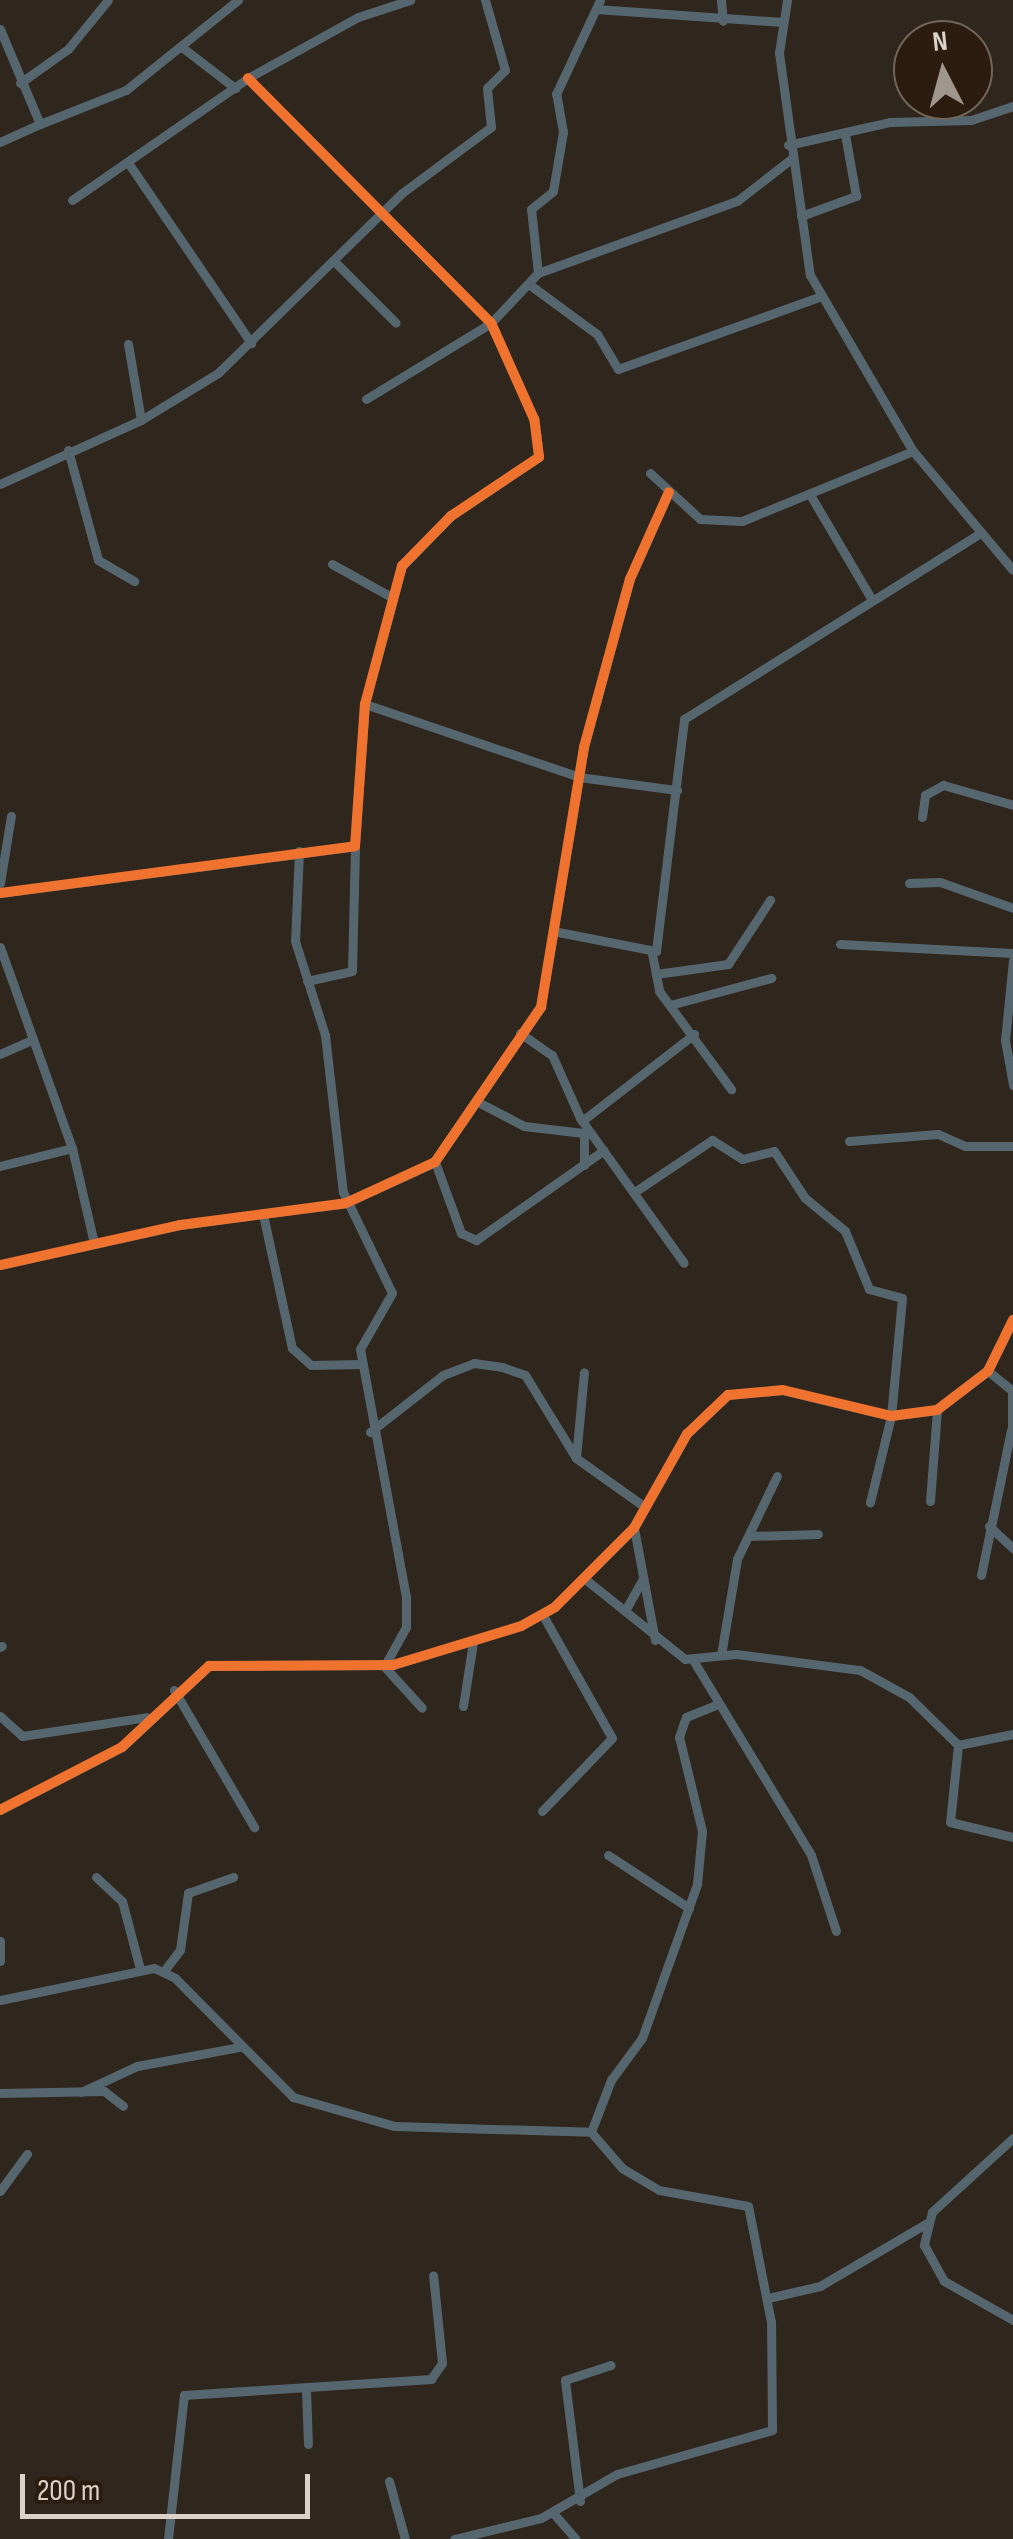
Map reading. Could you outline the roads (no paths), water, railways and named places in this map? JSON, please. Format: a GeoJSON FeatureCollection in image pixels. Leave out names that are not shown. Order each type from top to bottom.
{"type":"FeatureCollection","features":[{"type":"Feature","properties":{"kind":"street"},"geometry":{"type":"LineString","coordinates":[[20,82],[68,50],[108,0]]}},
{"type":"Feature","properties":{"kind":"street"},"geometry":{"type":"LineString","coordinates":[[0,142],[126,90],[238,0]]}},
{"type":"Feature","properties":{"kind":"street"},"geometry":{"type":"LineString","coordinates":[[72,200],[130,164],[248,78],[358,16],[410,0]]}},
{"type":"Feature","properties":{"kind":"street"},"geometry":{"type":"LineString","coordinates":[[0,484],[141,420],[251,343],[337,264],[382,214],[495,122],[486,92],[505,70],[485,0]]}},
{"type":"Feature","properties":{"kind":"street"},"geometry":{"type":"LineString","coordinates":[[650,0],[651,16]]}},
{"type":"Feature","properties":{"kind":"street"},"geometry":{"type":"LineString","coordinates":[[721,0],[723,21]]}},
{"type":"Feature","properties":{"kind":"street"},"geometry":{"type":"LineString","coordinates":[[788,0],[780,22],[788,145],[819,297],[913,451],[976,536],[1013,570]]}},
{"type":"Feature","properties":{"kind":"street"},"geometry":{"type":"LineString","coordinates":[[538,273],[531,208],[553,191],[563,132],[556,94],[598,5],[651,16],[780,22]]}},
{"type":"Feature","properties":{"kind":"street"},"geometry":{"type":"LineString","coordinates":[[0,29],[40,124]]}},
{"type":"Feature","properties":{"kind":"street"},"geometry":{"type":"LineString","coordinates":[[183,48],[234,88]]}},
{"type":"Feature","properties":{"kind":"street"},"geometry":{"type":"LineString","coordinates":[[248,78],[491,323],[534,419],[540,457],[433,532],[402,566],[365,704],[355,846],[352,971],[307,981]]}},
{"type":"Feature","properties":{"kind":"street"},"geometry":{"type":"LineString","coordinates":[[788,145],[845,134],[971,120],[1013,106]]}},
{"type":"Feature","properties":{"kind":"street"},"geometry":{"type":"LineString","coordinates":[[802,216],[856,196],[845,134]]}},
{"type":"Feature","properties":{"kind":"street"},"geometry":{"type":"LineString","coordinates":[[366,399],[491,323],[538,273],[649,240],[737,201],[791,160]]}},
{"type":"Feature","properties":{"kind":"street"},"geometry":{"type":"LineString","coordinates":[[130,164],[251,343]]}},
{"type":"Feature","properties":{"kind":"street"},"geometry":{"type":"LineString","coordinates":[[337,264],[396,323]]}},
{"type":"Feature","properties":{"kind":"street"},"geometry":{"type":"LineString","coordinates":[[530,285],[596,334],[618,370],[819,297]]}},
{"type":"Feature","properties":{"kind":"street"},"geometry":{"type":"LineString","coordinates":[[128,344],[141,420]]}},
{"type":"Feature","properties":{"kind":"street"},"geometry":{"type":"LineString","coordinates":[[68,450],[98,560],[134,581]]}},
{"type":"Feature","properties":{"kind":"street"},"geometry":{"type":"LineString","coordinates":[[650,473],[700,519],[718,522],[772,516],[913,451]]}},
{"type":"Feature","properties":{"kind":"street"},"geometry":{"type":"LineString","coordinates":[[0,1265],[94,1243],[264,1220],[346,1203],[435,1162],[520,1033],[542,1007],[558,932],[578,777],[622,605],[668,492]]}},
{"type":"Feature","properties":{"kind":"street"},"geometry":{"type":"LineString","coordinates":[[812,498],[872,600]]}},
{"type":"Feature","properties":{"kind":"street"},"geometry":{"type":"LineString","coordinates":[[732,1089],[670,1005],[652,954],[684,719],[976,536]]}},
{"type":"Feature","properties":{"kind":"street"},"geometry":{"type":"LineString","coordinates":[[332,564],[393,598]]}},
{"type":"Feature","properties":{"kind":"street"},"geometry":{"type":"LineString","coordinates":[[365,704],[578,777],[677,790]]}},
{"type":"Feature","properties":{"kind":"street"},"geometry":{"type":"LineString","coordinates":[[922,818],[925,795],[943,785],[1013,805]]}},
{"type":"Feature","properties":{"kind":"street"},"geometry":{"type":"LineString","coordinates":[[0,883],[11,816]]}},
{"type":"Feature","properties":{"kind":"street"},"geometry":{"type":"LineString","coordinates":[[0,892],[299,850],[355,846]]}},
{"type":"Feature","properties":{"kind":"street"},"geometry":{"type":"LineString","coordinates":[[299,850],[294,941],[341,1123],[346,1203],[392,1293],[371,1317],[360,1364],[370,1432],[406,1596],[406,1627],[384,1664]]}},
{"type":"Feature","properties":{"kind":"street"},"geometry":{"type":"LineString","coordinates":[[909,884],[940,882],[1013,908]]}},
{"type":"Feature","properties":{"kind":"street"},"geometry":{"type":"LineString","coordinates":[[656,974],[728,964],[770,900]]}},
{"type":"Feature","properties":{"kind":"street"},"geometry":{"type":"LineString","coordinates":[[558,932],[652,954]]}},
{"type":"Feature","properties":{"kind":"street"},"geometry":{"type":"LineString","coordinates":[[840,944],[1013,956],[1005,1040],[1013,1085]]}},
{"type":"Feature","properties":{"kind":"street"},"geometry":{"type":"LineString","coordinates":[[0,947],[72,1148],[94,1243]]}},
{"type":"Feature","properties":{"kind":"street"},"geometry":{"type":"LineString","coordinates":[[670,1005],[771,978]]}},
{"type":"Feature","properties":{"kind":"street"},"geometry":{"type":"LineString","coordinates":[[520,1033],[552,1055],[588,1134],[636,1191],[684,1264]]}},
{"type":"Feature","properties":{"kind":"street"},"geometry":{"type":"LineString","coordinates":[[582,1121],[694,1034]]}},
{"type":"Feature","properties":{"kind":"street"},"geometry":{"type":"LineString","coordinates":[[0,1054],[32,1040]]}},
{"type":"Feature","properties":{"kind":"street"},"geometry":{"type":"LineString","coordinates":[[476,1101],[524,1126],[588,1134]]}},
{"type":"Feature","properties":{"kind":"street"},"geometry":{"type":"LineString","coordinates":[[584,1165],[588,1134]]}},
{"type":"Feature","properties":{"kind":"street"},"geometry":{"type":"LineString","coordinates":[[849,1141],[938,1134],[965,1146],[1013,1146]]}},
{"type":"Feature","properties":{"kind":"street"},"geometry":{"type":"LineString","coordinates":[[636,1191],[712,1140],[742,1159],[778,1153],[805,1198],[845,1231],[869,1289],[902,1298],[891,1416],[870,1502]]}},
{"type":"Feature","properties":{"kind":"street"},"geometry":{"type":"LineString","coordinates":[[0,1166],[72,1148]]}},
{"type":"Feature","properties":{"kind":"street"},"geometry":{"type":"LineString","coordinates":[[435,1162],[461,1232],[476,1240],[604,1150]]}},
{"type":"Feature","properties":{"kind":"street"},"geometry":{"type":"LineString","coordinates":[[264,1220],[292,1348],[310,1365],[360,1364]]}},
{"type":"Feature","properties":{"kind":"street"},"geometry":{"type":"LineString","coordinates":[[0,1810],[103,1760],[174,1690],[231,1661],[384,1664],[473,1642],[542,1614],[584,1579],[634,1528],[688,1434],[728,1395],[783,1390],[891,1416],[937,1410],[988,1371],[1013,1320]]}},
{"type":"Feature","properties":{"kind":"street"},"geometry":{"type":"LineString","coordinates":[[370,1432],[474,1363],[525,1375],[576,1458],[645,1507]]}},
{"type":"Feature","properties":{"kind":"street"},"geometry":{"type":"LineString","coordinates":[[981,1575],[1012,1433],[1013,1390],[988,1371]]}},
{"type":"Feature","properties":{"kind":"street"},"geometry":{"type":"LineString","coordinates":[[576,1458],[584,1372]]}},
{"type":"Feature","properties":{"kind":"street"},"geometry":{"type":"LineString","coordinates":[[930,1501],[937,1410]]}},
{"type":"Feature","properties":{"kind":"street"},"geometry":{"type":"LineString","coordinates":[[721,1655],[725,1603],[776,1476]]}},
{"type":"Feature","properties":{"kind":"street"},"geometry":{"type":"LineString","coordinates":[[989,1526],[1013,1548]]}},
{"type":"Feature","properties":{"kind":"street"},"geometry":{"type":"LineString","coordinates":[[634,1528],[655,1640]]}},
{"type":"Feature","properties":{"kind":"street"},"geometry":{"type":"LineString","coordinates":[[750,1536],[818,1534]]}},
{"type":"Feature","properties":{"kind":"street"},"geometry":{"type":"LineString","coordinates":[[584,1579],[626,1610],[655,1640],[692,1660],[811,1855],[836,1932]]}},
{"type":"Feature","properties":{"kind":"street"},"geometry":{"type":"LineString","coordinates":[[626,1610],[642,1580]]}},
{"type":"Feature","properties":{"kind":"street"},"geometry":{"type":"LineString","coordinates":[[542,1614],[612,1738],[542,1811]]}},
{"type":"Feature","properties":{"kind":"street"},"geometry":{"type":"LineString","coordinates":[[463,1706],[473,1642]]}},
{"type":"Feature","properties":{"kind":"street"},"geometry":{"type":"LineString","coordinates":[[692,1660],[721,1655],[860,1670],[909,1698],[958,1745]]}},
{"type":"Feature","properties":{"kind":"street"},"geometry":{"type":"LineString","coordinates":[[384,1664],[422,1708]]}},
{"type":"Feature","properties":{"kind":"street"},"geometry":{"type":"LineString","coordinates":[[174,1690],[254,1827]]}},
{"type":"Feature","properties":{"kind":"street"},"geometry":{"type":"LineString","coordinates":[[591,2132],[611,2080],[642,2038],[690,1908],[704,1843],[680,1729],[718,1704]]}},
{"type":"Feature","properties":{"kind":"street"},"geometry":{"type":"LineString","coordinates":[[0,1716],[22,1736],[150,1716]]}},
{"type":"Feature","properties":{"kind":"street"},"geometry":{"type":"LineString","coordinates":[[958,1745],[1013,1734]]}},
{"type":"Feature","properties":{"kind":"street"},"geometry":{"type":"LineString","coordinates":[[958,1745],[950,1822],[1013,1837]]}},
{"type":"Feature","properties":{"kind":"street"},"geometry":{"type":"LineString","coordinates":[[608,1855],[690,1908]]}},
{"type":"Feature","properties":{"kind":"street"},"geometry":{"type":"LineString","coordinates":[[96,1877],[122,1900],[140,1969]]}},
{"type":"Feature","properties":{"kind":"street"},"geometry":{"type":"LineString","coordinates":[[164,1971],[180,1950],[188,1893],[233,1878]]}},
{"type":"Feature","properties":{"kind":"street"},"geometry":{"type":"LineString","coordinates":[[0,1941],[0,1961]]}},
{"type":"Feature","properties":{"kind":"street"},"geometry":{"type":"LineString","coordinates":[[0,2000],[140,1969],[164,1971],[284,2094],[394,2126],[591,2132],[622,2168],[659,2190],[744,2201],[768,2298],[772,2430],[617,2474],[554,2514],[454,2539]]}},
{"type":"Feature","properties":{"kind":"street"},"geometry":{"type":"LineString","coordinates":[[80,2092],[137,2066],[240,2048]]}},
{"type":"Feature","properties":{"kind":"street"},"geometry":{"type":"LineString","coordinates":[[0,2093],[112,2092],[123,2106]]}},
{"type":"Feature","properties":{"kind":"street"},"geometry":{"type":"LineString","coordinates":[[768,2298],[820,2286],[927,2223],[1013,2138]]}},
{"type":"Feature","properties":{"kind":"street"},"geometry":{"type":"LineString","coordinates":[[0,2190],[27,2154]]}},
{"type":"Feature","properties":{"kind":"street"},"geometry":{"type":"LineString","coordinates":[[927,2223],[927,2263],[1013,2320]]}},
{"type":"Feature","properties":{"kind":"street"},"geometry":{"type":"LineString","coordinates":[[168,2539],[184,2395],[306,2390],[438,2375],[433,2275]]}},
{"type":"Feature","properties":{"kind":"street"},"geometry":{"type":"LineString","coordinates":[[580,2500],[565,2380],[611,2365]]}},
{"type":"Feature","properties":{"kind":"street"},"geometry":{"type":"LineString","coordinates":[[306,2390],[308,2444]]}},
{"type":"Feature","properties":{"kind":"street"},"geometry":{"type":"LineString","coordinates":[[389,2482],[406,2539]]}},
{"type":"Feature","properties":{"kind":"street"},"geometry":{"type":"LineString","coordinates":[[554,2514],[576,2539]]}}]}
